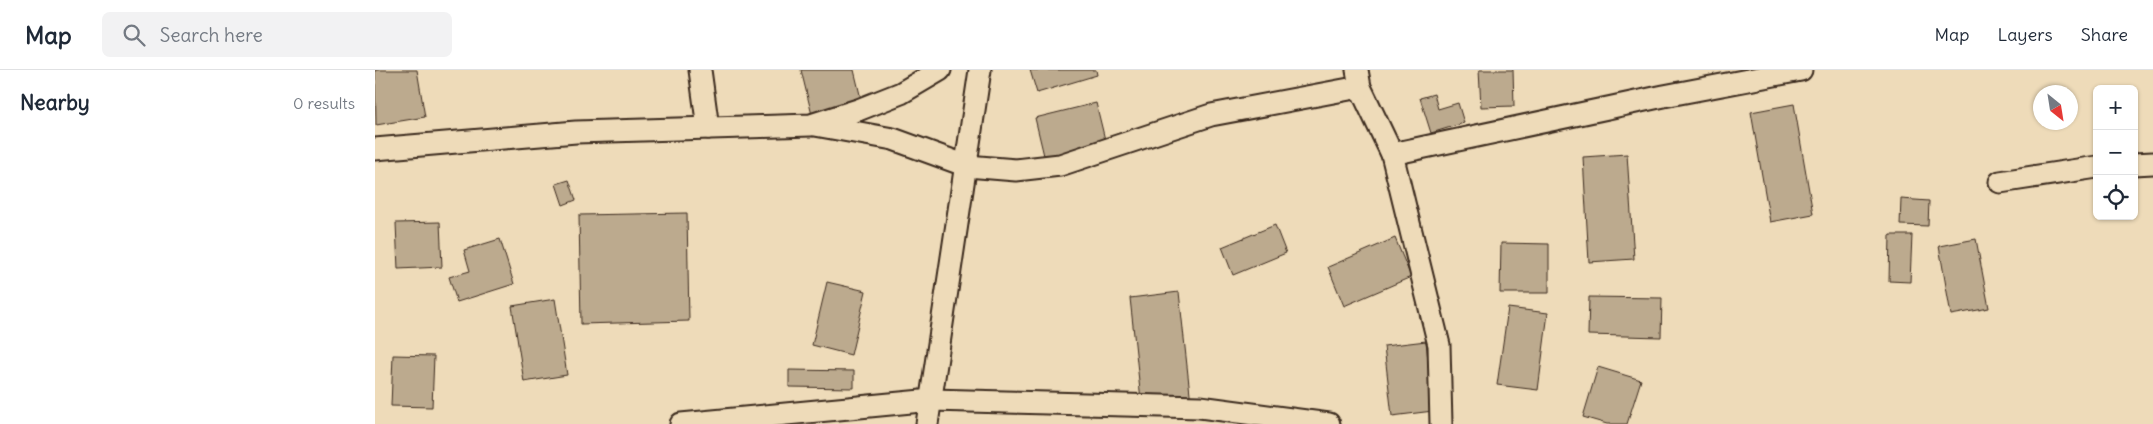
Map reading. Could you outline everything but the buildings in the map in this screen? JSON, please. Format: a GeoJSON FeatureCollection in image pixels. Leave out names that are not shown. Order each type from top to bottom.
{"type":"FeatureCollection","features":[{"type":"Feature","properties":{"kind":"street"},"geometry":{"type":"LineString","coordinates":[[700,70],[708,128]]}},
{"type":"Feature","properties":{"kind":"street"},"geometry":{"type":"LineString","coordinates":[[811,124],[858,110],[901,93],[940,70]]}},
{"type":"Feature","properties":{"kind":"street"},"geometry":{"type":"LineString","coordinates":[[927,424],[980,70]]}},
{"type":"Feature","properties":{"kind":"street"},"geometry":{"type":"LineString","coordinates":[[1391,154],[1664,96],[1801,70]]}},
{"type":"Feature","properties":{"kind":"street"},"geometry":{"type":"LineString","coordinates":[[375,149],[576,132],[811,124],[893,139],[967,166],[1016,170],[1060,165],[1211,115],[1359,78],[1391,154],[1439,345],[1441,424]]}},
{"type":"Feature","properties":{"kind":"street"},"geometry":{"type":"LineString","coordinates":[[2138,164],[2153,163]]}},
{"type":"Feature","properties":{"kind":"street"},"geometry":{"type":"LineString","coordinates":[[2000,182],[2093,168]]}},
{"type":"Feature","properties":{"kind":"street"},"geometry":{"type":"LineString","coordinates":[[681,424],[932,400],[1200,408],[1329,424]]}}]}
